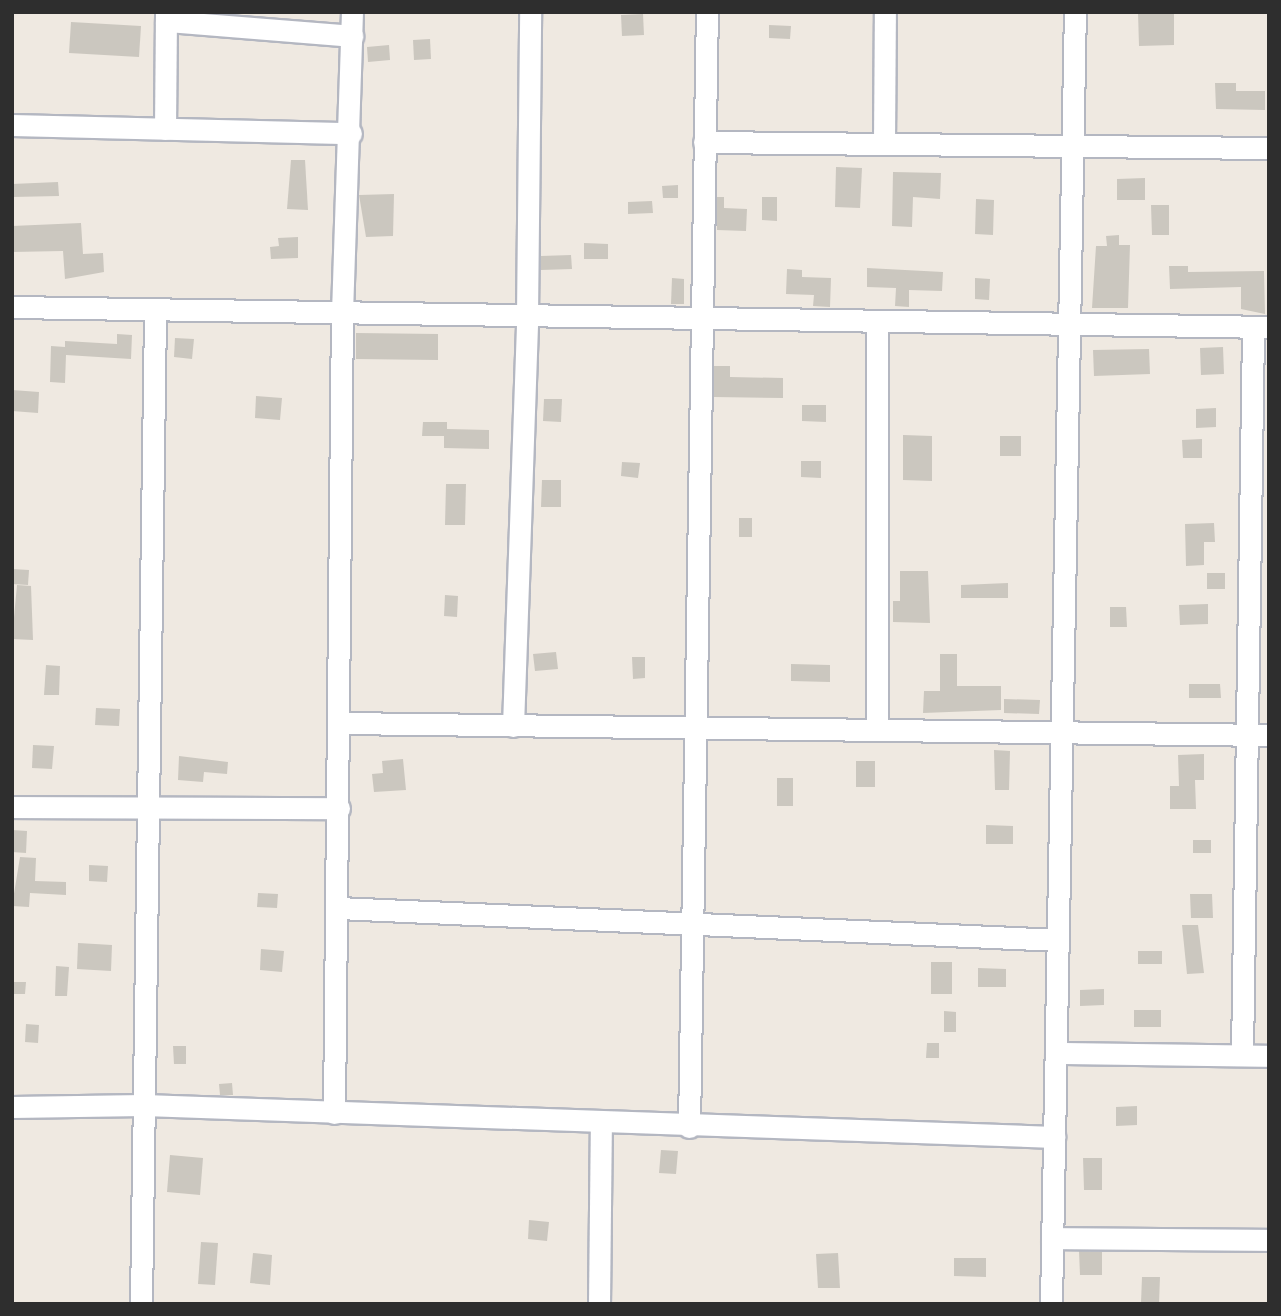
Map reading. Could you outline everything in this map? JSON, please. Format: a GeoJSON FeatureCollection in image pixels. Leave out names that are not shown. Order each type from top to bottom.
{"type":"FeatureCollection","features":[{"type":"Feature","properties":{"kind":"street"},"geometry":{"type":"LineString","coordinates":[[334,1113],[341,723],[342,313],[351,133],[352,12]]}},
{"type":"Feature","properties":{"kind":"street"},"geometry":{"type":"LineString","coordinates":[[513,726],[527,316],[530,12]]}},
{"type":"Feature","properties":{"kind":"street"},"geometry":{"type":"LineString","coordinates":[[689,1127],[689,924],[707,12]]}},
{"type":"Feature","properties":{"kind":"street"},"geometry":{"type":"LineString","coordinates":[[884,144],[886,12]]}},
{"type":"Feature","properties":{"kind":"street"},"geometry":{"type":"LineString","coordinates":[[1051,1304],[1075,12]]}},
{"type":"Feature","properties":{"kind":"street"},"geometry":{"type":"LineString","coordinates":[[164,129],[166,17],[352,36]]}},
{"type":"Feature","properties":{"kind":"street"},"geometry":{"type":"LineString","coordinates":[[12,125],[351,133]]}},
{"type":"Feature","properties":{"kind":"street"},"geometry":{"type":"LineString","coordinates":[[704,142],[1269,148]]}},
{"type":"Feature","properties":{"kind":"street"},"geometry":{"type":"LineString","coordinates":[[12,307],[1261,327],[1247,735],[1242,1055]]}},
{"type":"Feature","properties":{"kind":"street"},"geometry":{"type":"LineString","coordinates":[[141,1304],[155,309]]}},
{"type":"Feature","properties":{"kind":"street"},"geometry":{"type":"LineString","coordinates":[[877,321],[877,730]]}},
{"type":"Feature","properties":{"kind":"street"},"geometry":{"type":"LineString","coordinates":[[341,723],[1269,735]]}},
{"type":"Feature","properties":{"kind":"street"},"geometry":{"type":"LineString","coordinates":[[12,807],[339,808]]}},
{"type":"Feature","properties":{"kind":"street"},"geometry":{"type":"LineString","coordinates":[[338,908],[1058,940]]}},
{"type":"Feature","properties":{"kind":"street"},"geometry":{"type":"LineString","coordinates":[[1056,1053],[1269,1056]]}},
{"type":"Feature","properties":{"kind":"street"},"geometry":{"type":"LineString","coordinates":[[12,1107],[144,1105],[601,1124],[1054,1137]]}},
{"type":"Feature","properties":{"kind":"street"},"geometry":{"type":"LineString","coordinates":[[599,1304],[601,1124]]}},
{"type":"Feature","properties":{"kind":"street"},"geometry":{"type":"LineString","coordinates":[[1052,1238],[1269,1240]]}},
{"type":"Feature","properties":{"kind":"building"},"geometry":{"type":"Polygon","coordinates":[[[1138,12],[1174,12],[1174,45],[1139,46],[1138,12]]]}},
{"type":"Feature","properties":{"kind":"building"},"geometry":{"type":"Polygon","coordinates":[[[643,14],[644,35],[622,36],[621,15],[643,14]]]}},
{"type":"Feature","properties":{"kind":"building"},"geometry":{"type":"Polygon","coordinates":[[[71,22],[141,26],[139,57],[69,53],[71,22]]]}},
{"type":"Feature","properties":{"kind":"building"},"geometry":{"type":"Polygon","coordinates":[[[769,25],[791,26],[790,39],[769,38],[769,25]]]}},
{"type":"Feature","properties":{"kind":"building"},"geometry":{"type":"Polygon","coordinates":[[[430,39],[431,59],[414,60],[413,40],[430,39]]]}},
{"type":"Feature","properties":{"kind":"building"},"geometry":{"type":"Polygon","coordinates":[[[389,45],[390,60],[368,62],[367,47],[389,45]]]}},
{"type":"Feature","properties":{"kind":"building"},"geometry":{"type":"Polygon","coordinates":[[[1215,83],[1236,83],[1236,91],[1265,91],[1265,110],[1216,109],[1215,83]]]}},
{"type":"Feature","properties":{"kind":"building"},"geometry":{"type":"Polygon","coordinates":[[[291,160],[305,160],[308,210],[287,209],[291,160]]]}},
{"type":"Feature","properties":{"kind":"building"},"geometry":{"type":"Polygon","coordinates":[[[836,167],[862,168],[860,208],[835,207],[836,167]]]}},
{"type":"Feature","properties":{"kind":"building"},"geometry":{"type":"Polygon","coordinates":[[[893,172],[941,173],[940,199],[913,197],[912,227],[892,226],[893,172]]]}},
{"type":"Feature","properties":{"kind":"building"},"geometry":{"type":"Polygon","coordinates":[[[1145,178],[1145,200],[1117,200],[1117,179],[1145,178]]]}},
{"type":"Feature","properties":{"kind":"building"},"geometry":{"type":"Polygon","coordinates":[[[58,182],[59,196],[12,197],[12,184],[58,182]]]}},
{"type":"Feature","properties":{"kind":"building"},"geometry":{"type":"Polygon","coordinates":[[[678,185],[678,198],[663,198],[662,186],[678,185]]]}},
{"type":"Feature","properties":{"kind":"building"},"geometry":{"type":"Polygon","coordinates":[[[394,194],[393,236],[366,237],[359,195],[394,194]]]}},
{"type":"Feature","properties":{"kind":"building"},"geometry":{"type":"Polygon","coordinates":[[[717,197],[724,197],[724,208],[747,209],[746,231],[717,230],[717,197]]]}},
{"type":"Feature","properties":{"kind":"building"},"geometry":{"type":"Polygon","coordinates":[[[762,197],[777,197],[777,221],[762,220],[762,197]]]}},
{"type":"Feature","properties":{"kind":"building"},"geometry":{"type":"Polygon","coordinates":[[[976,199],[994,200],[993,235],[975,234],[976,199]]]}},
{"type":"Feature","properties":{"kind":"building"},"geometry":{"type":"Polygon","coordinates":[[[652,201],[653,213],[628,214],[628,202],[652,201]]]}},
{"type":"Feature","properties":{"kind":"building"},"geometry":{"type":"Polygon","coordinates":[[[1151,205],[1169,205],[1169,235],[1152,235],[1151,205]]]}},
{"type":"Feature","properties":{"kind":"building"},"geometry":{"type":"Polygon","coordinates":[[[81,223],[83,254],[103,253],[104,272],[65,279],[63,251],[12,252],[12,226],[81,223]]]}},
{"type":"Feature","properties":{"kind":"building"},"geometry":{"type":"Polygon","coordinates":[[[1119,235],[1119,245],[1130,245],[1128,308],[1092,308],[1096,246],[1107,246],[1106,236],[1119,235]]]}},
{"type":"Feature","properties":{"kind":"building"},"geometry":{"type":"Polygon","coordinates":[[[298,237],[298,258],[271,259],[270,247],[279,246],[278,238],[298,237]]]}},
{"type":"Feature","properties":{"kind":"building"},"geometry":{"type":"Polygon","coordinates":[[[584,243],[608,244],[608,259],[584,259],[584,243]]]}},
{"type":"Feature","properties":{"kind":"building"},"geometry":{"type":"Polygon","coordinates":[[[571,255],[572,269],[541,270],[541,256],[571,255]]]}},
{"type":"Feature","properties":{"kind":"building"},"geometry":{"type":"Polygon","coordinates":[[[1169,266],[1188,266],[1188,272],[1264,271],[1265,314],[1241,309],[1241,287],[1170,289],[1169,266]]]}},
{"type":"Feature","properties":{"kind":"building"},"geometry":{"type":"Polygon","coordinates":[[[867,268],[943,272],[942,291],[909,290],[909,307],[895,306],[896,288],[867,287],[867,268]]]}},
{"type":"Feature","properties":{"kind":"building"},"geometry":{"type":"Polygon","coordinates":[[[787,269],[802,270],[802,277],[831,278],[830,307],[813,306],[814,295],[786,294],[787,269]]]}},
{"type":"Feature","properties":{"kind":"building"},"geometry":{"type":"Polygon","coordinates":[[[672,278],[684,279],[684,304],[671,304],[672,278]]]}},
{"type":"Feature","properties":{"kind":"building"},"geometry":{"type":"Polygon","coordinates":[[[975,278],[990,279],[989,300],[975,299],[975,278]]]}},
{"type":"Feature","properties":{"kind":"building"},"geometry":{"type":"Polygon","coordinates":[[[356,333],[438,334],[438,360],[356,359],[356,333]]]}},
{"type":"Feature","properties":{"kind":"building"},"geometry":{"type":"Polygon","coordinates":[[[117,334],[132,335],[131,359],[66,355],[65,383],[50,382],[51,346],[65,347],[65,341],[117,344],[117,334]]]}},
{"type":"Feature","properties":{"kind":"building"},"geometry":{"type":"Polygon","coordinates":[[[175,338],[194,339],[192,359],[174,357],[175,338]]]}},
{"type":"Feature","properties":{"kind":"building"},"geometry":{"type":"Polygon","coordinates":[[[1223,347],[1224,374],[1201,375],[1200,348],[1223,347]]]}},
{"type":"Feature","properties":{"kind":"building"},"geometry":{"type":"Polygon","coordinates":[[[1149,349],[1150,374],[1094,376],[1093,350],[1149,349]]]}},
{"type":"Feature","properties":{"kind":"building"},"geometry":{"type":"Polygon","coordinates":[[[714,366],[730,366],[730,377],[783,378],[783,398],[714,397],[714,366]]]}},
{"type":"Feature","properties":{"kind":"building"},"geometry":{"type":"Polygon","coordinates":[[[12,390],[39,392],[38,413],[12,411],[12,390]]]}},
{"type":"Feature","properties":{"kind":"building"},"geometry":{"type":"Polygon","coordinates":[[[256,396],[282,398],[280,420],[255,418],[256,396]]]}},
{"type":"Feature","properties":{"kind":"building"},"geometry":{"type":"Polygon","coordinates":[[[544,399],[562,399],[561,422],[543,421],[544,399]]]}},
{"type":"Feature","properties":{"kind":"building"},"geometry":{"type":"Polygon","coordinates":[[[802,405],[826,405],[826,422],[802,421],[802,405]]]}},
{"type":"Feature","properties":{"kind":"building"},"geometry":{"type":"Polygon","coordinates":[[[1216,408],[1216,427],[1196,428],[1196,409],[1216,408]]]}},
{"type":"Feature","properties":{"kind":"building"},"geometry":{"type":"Polygon","coordinates":[[[423,422],[447,422],[447,429],[489,430],[489,449],[444,448],[444,436],[422,436],[423,422]]]}},
{"type":"Feature","properties":{"kind":"building"},"geometry":{"type":"Polygon","coordinates":[[[903,435],[932,436],[932,481],[903,480],[903,435]]]}},
{"type":"Feature","properties":{"kind":"building"},"geometry":{"type":"Polygon","coordinates":[[[1000,436],[1021,436],[1021,456],[1000,456],[1000,436]]]}},
{"type":"Feature","properties":{"kind":"building"},"geometry":{"type":"Polygon","coordinates":[[[1202,439],[1202,458],[1183,458],[1182,440],[1202,439]]]}},
{"type":"Feature","properties":{"kind":"building"},"geometry":{"type":"Polygon","coordinates":[[[801,461],[821,461],[821,478],[801,477],[801,461]]]}},
{"type":"Feature","properties":{"kind":"building"},"geometry":{"type":"Polygon","coordinates":[[[622,462],[640,463],[638,478],[621,476],[622,462]]]}},
{"type":"Feature","properties":{"kind":"building"},"geometry":{"type":"Polygon","coordinates":[[[542,480],[561,480],[561,507],[541,507],[542,480]]]}},
{"type":"Feature","properties":{"kind":"building"},"geometry":{"type":"Polygon","coordinates":[[[446,484],[466,484],[465,525],[445,525],[446,484]]]}},
{"type":"Feature","properties":{"kind":"building"},"geometry":{"type":"Polygon","coordinates":[[[739,518],[752,518],[752,537],[739,537],[739,518]]]}},
{"type":"Feature","properties":{"kind":"building"},"geometry":{"type":"Polygon","coordinates":[[[1214,523],[1215,542],[1204,542],[1204,565],[1186,566],[1185,524],[1214,523]]]}},
{"type":"Feature","properties":{"kind":"building"},"geometry":{"type":"Polygon","coordinates":[[[12,569],[29,570],[28,585],[12,584],[12,569]]]}},
{"type":"Feature","properties":{"kind":"building"},"geometry":{"type":"Polygon","coordinates":[[[900,571],[928,571],[930,623],[893,622],[893,601],[900,601],[900,571]]]}},
{"type":"Feature","properties":{"kind":"building"},"geometry":{"type":"Polygon","coordinates":[[[1207,573],[1225,573],[1225,589],[1207,589],[1207,573]]]}},
{"type":"Feature","properties":{"kind":"building"},"geometry":{"type":"Polygon","coordinates":[[[1008,583],[1008,598],[961,598],[961,585],[1008,583]]]}},
{"type":"Feature","properties":{"kind":"building"},"geometry":{"type":"Polygon","coordinates":[[[17,585],[31,586],[33,640],[12,639],[17,585]]]}},
{"type":"Feature","properties":{"kind":"building"},"geometry":{"type":"Polygon","coordinates":[[[445,595],[458,596],[457,617],[444,616],[445,595]]]}},
{"type":"Feature","properties":{"kind":"building"},"geometry":{"type":"Polygon","coordinates":[[[1208,604],[1208,624],[1180,625],[1179,605],[1208,604]]]}},
{"type":"Feature","properties":{"kind":"building"},"geometry":{"type":"Polygon","coordinates":[[[1110,607],[1126,607],[1127,627],[1110,627],[1110,607]]]}},
{"type":"Feature","properties":{"kind":"building"},"geometry":{"type":"Polygon","coordinates":[[[556,652],[558,669],[535,671],[533,654],[556,652]]]}},
{"type":"Feature","properties":{"kind":"building"},"geometry":{"type":"Polygon","coordinates":[[[940,654],[957,654],[957,686],[1001,686],[1001,710],[923,713],[924,691],[940,691],[940,654]]]}},
{"type":"Feature","properties":{"kind":"building"},"geometry":{"type":"Polygon","coordinates":[[[632,657],[645,657],[645,678],[633,679],[632,657]]]}},
{"type":"Feature","properties":{"kind":"building"},"geometry":{"type":"Polygon","coordinates":[[[791,664],[830,665],[830,682],[791,681],[791,664]]]}},
{"type":"Feature","properties":{"kind":"building"},"geometry":{"type":"Polygon","coordinates":[[[46,665],[60,666],[59,695],[44,695],[46,665]]]}},
{"type":"Feature","properties":{"kind":"building"},"geometry":{"type":"Polygon","coordinates":[[[1189,684],[1220,684],[1221,698],[1189,698],[1189,684]]]}},
{"type":"Feature","properties":{"kind":"building"},"geometry":{"type":"Polygon","coordinates":[[[1004,699],[1040,700],[1039,714],[1004,713],[1004,699]]]}},
{"type":"Feature","properties":{"kind":"building"},"geometry":{"type":"Polygon","coordinates":[[[96,708],[120,709],[119,726],[95,725],[96,708]]]}},
{"type":"Feature","properties":{"kind":"building"},"geometry":{"type":"Polygon","coordinates":[[[33,745],[54,746],[52,769],[32,768],[33,745]]]}},
{"type":"Feature","properties":{"kind":"building"},"geometry":{"type":"Polygon","coordinates":[[[994,750],[1010,751],[1009,790],[995,790],[994,750]]]}},
{"type":"Feature","properties":{"kind":"building"},"geometry":{"type":"Polygon","coordinates":[[[1204,754],[1204,780],[1195,780],[1196,809],[1170,809],[1170,786],[1179,786],[1178,755],[1204,754]]]}},
{"type":"Feature","properties":{"kind":"building"},"geometry":{"type":"Polygon","coordinates":[[[179,756],[228,762],[227,774],[204,772],[203,782],[178,780],[179,756]]]}},
{"type":"Feature","properties":{"kind":"building"},"geometry":{"type":"Polygon","coordinates":[[[403,759],[406,790],[374,792],[372,774],[383,773],[382,761],[403,759]]]}},
{"type":"Feature","properties":{"kind":"building"},"geometry":{"type":"Polygon","coordinates":[[[856,761],[875,761],[875,787],[856,787],[856,761]]]}},
{"type":"Feature","properties":{"kind":"building"},"geometry":{"type":"Polygon","coordinates":[[[777,778],[793,778],[793,806],[777,806],[777,778]]]}},
{"type":"Feature","properties":{"kind":"building"},"geometry":{"type":"Polygon","coordinates":[[[986,825],[1013,826],[1013,844],[986,844],[986,825]]]}},
{"type":"Feature","properties":{"kind":"building"},"geometry":{"type":"Polygon","coordinates":[[[12,830],[27,831],[26,853],[12,852],[12,830]]]}},
{"type":"Feature","properties":{"kind":"building"},"geometry":{"type":"Polygon","coordinates":[[[1193,840],[1211,840],[1211,853],[1193,853],[1193,840]]]}},
{"type":"Feature","properties":{"kind":"building"},"geometry":{"type":"Polygon","coordinates":[[[20,857],[36,858],[35,881],[66,882],[66,895],[30,893],[29,907],[12,906],[20,857]]]}},
{"type":"Feature","properties":{"kind":"building"},"geometry":{"type":"Polygon","coordinates":[[[89,865],[108,866],[107,882],[89,881],[89,865]]]}},
{"type":"Feature","properties":{"kind":"building"},"geometry":{"type":"Polygon","coordinates":[[[258,893],[278,894],[277,908],[257,907],[258,893]]]}},
{"type":"Feature","properties":{"kind":"building"},"geometry":{"type":"Polygon","coordinates":[[[1190,894],[1212,894],[1213,918],[1191,918],[1190,894]]]}},
{"type":"Feature","properties":{"kind":"building"},"geometry":{"type":"Polygon","coordinates":[[[1182,925],[1198,925],[1204,973],[1187,974],[1182,925]]]}},
{"type":"Feature","properties":{"kind":"building"},"geometry":{"type":"Polygon","coordinates":[[[78,943],[112,945],[111,971],[77,969],[78,943]]]}},
{"type":"Feature","properties":{"kind":"building"},"geometry":{"type":"Polygon","coordinates":[[[261,949],[284,951],[282,972],[260,970],[261,949]]]}},
{"type":"Feature","properties":{"kind":"building"},"geometry":{"type":"Polygon","coordinates":[[[1138,951],[1162,951],[1162,964],[1138,964],[1138,951]]]}},
{"type":"Feature","properties":{"kind":"building"},"geometry":{"type":"Polygon","coordinates":[[[931,962],[952,962],[952,994],[931,994],[931,962]]]}},
{"type":"Feature","properties":{"kind":"building"},"geometry":{"type":"Polygon","coordinates":[[[56,966],[69,967],[67,996],[55,996],[56,966]]]}},
{"type":"Feature","properties":{"kind":"building"},"geometry":{"type":"Polygon","coordinates":[[[978,968],[1006,969],[1006,987],[978,987],[978,968]]]}},
{"type":"Feature","properties":{"kind":"building"},"geometry":{"type":"Polygon","coordinates":[[[12,982],[26,982],[25,994],[12,994],[12,982]]]}},
{"type":"Feature","properties":{"kind":"building"},"geometry":{"type":"Polygon","coordinates":[[[1104,989],[1104,1005],[1080,1006],[1080,990],[1104,989]]]}},
{"type":"Feature","properties":{"kind":"building"},"geometry":{"type":"Polygon","coordinates":[[[1134,1010],[1161,1010],[1161,1027],[1134,1027],[1134,1010]]]}},
{"type":"Feature","properties":{"kind":"building"},"geometry":{"type":"Polygon","coordinates":[[[944,1011],[956,1012],[956,1032],[944,1032],[944,1011]]]}},
{"type":"Feature","properties":{"kind":"building"},"geometry":{"type":"Polygon","coordinates":[[[26,1024],[39,1025],[38,1043],[25,1042],[26,1024]]]}},
{"type":"Feature","properties":{"kind":"building"},"geometry":{"type":"Polygon","coordinates":[[[927,1043],[939,1043],[939,1058],[926,1058],[927,1043]]]}},
{"type":"Feature","properties":{"kind":"building"},"geometry":{"type":"Polygon","coordinates":[[[173,1046],[186,1046],[186,1064],[174,1064],[173,1046]]]}},
{"type":"Feature","properties":{"kind":"building"},"geometry":{"type":"Polygon","coordinates":[[[232,1083],[233,1095],[220,1095],[219,1084],[232,1083]]]}},
{"type":"Feature","properties":{"kind":"building"},"geometry":{"type":"Polygon","coordinates":[[[1137,1106],[1137,1125],[1116,1126],[1116,1107],[1137,1106]]]}},
{"type":"Feature","properties":{"kind":"building"},"geometry":{"type":"Polygon","coordinates":[[[661,1150],[678,1151],[676,1174],[659,1173],[661,1150]]]}},
{"type":"Feature","properties":{"kind":"building"},"geometry":{"type":"Polygon","coordinates":[[[170,1155],[203,1158],[200,1195],[167,1192],[170,1155]]]}},
{"type":"Feature","properties":{"kind":"building"},"geometry":{"type":"Polygon","coordinates":[[[1083,1158],[1102,1158],[1102,1190],[1084,1190],[1083,1158]]]}},
{"type":"Feature","properties":{"kind":"building"},"geometry":{"type":"Polygon","coordinates":[[[529,1220],[549,1222],[547,1241],[528,1239],[529,1220]]]}},
{"type":"Feature","properties":{"kind":"building"},"geometry":{"type":"Polygon","coordinates":[[[201,1242],[218,1243],[215,1285],[198,1284],[201,1242]]]}},
{"type":"Feature","properties":{"kind":"building"},"geometry":{"type":"Polygon","coordinates":[[[1079,1251],[1102,1252],[1102,1275],[1080,1275],[1079,1251]]]}},
{"type":"Feature","properties":{"kind":"building"},"geometry":{"type":"Polygon","coordinates":[[[253,1253],[272,1255],[270,1285],[250,1283],[253,1253]]]}},
{"type":"Feature","properties":{"kind":"building"},"geometry":{"type":"Polygon","coordinates":[[[838,1253],[840,1288],[818,1288],[816,1254],[838,1253]]]}},
{"type":"Feature","properties":{"kind":"building"},"geometry":{"type":"Polygon","coordinates":[[[954,1258],[986,1258],[986,1277],[954,1276],[954,1258]]]}},
{"type":"Feature","properties":{"kind":"building"},"geometry":{"type":"Polygon","coordinates":[[[1142,1277],[1160,1277],[1159,1304],[1141,1303],[1142,1277]]]}}]}
